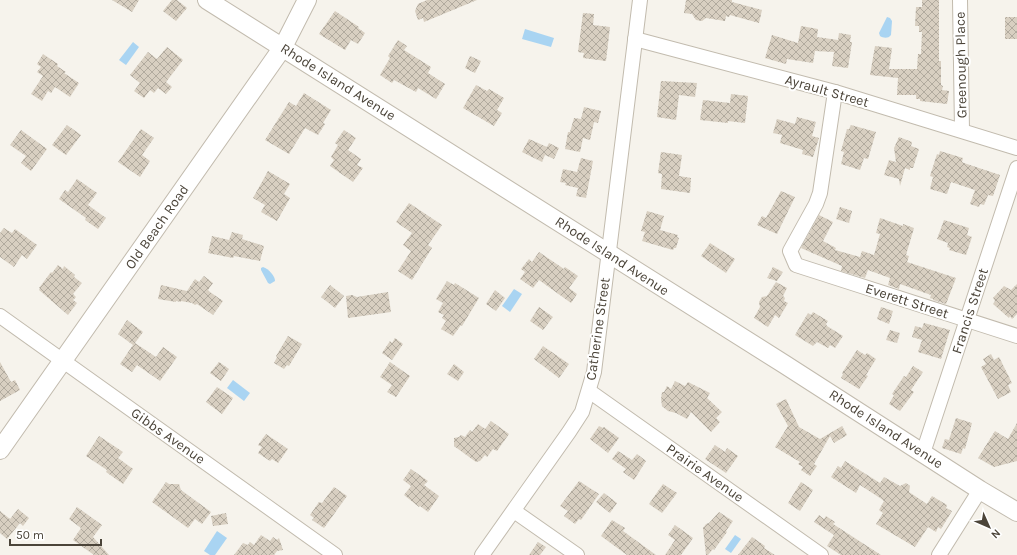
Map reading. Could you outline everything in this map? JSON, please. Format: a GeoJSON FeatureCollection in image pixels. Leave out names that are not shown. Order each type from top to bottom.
{"type":"FeatureCollection","features":[{"type":"Feature","properties":{"kind":"street","name":"Rhode Island Avenue"},"geometry":{"type":"LineString","coordinates":[[207,0],[1017,512]]}},
{"type":"Feature","properties":{"kind":"street","name":"Old Beach Road"},"geometry":{"type":"LineString","coordinates":[[0,450],[283,47],[307,0]]}},
{"type":"Feature","properties":{"kind":"street","name":"Catherine Street"},"geometry":{"type":"LineString","coordinates":[[482,555],[569,432],[582,412],[589,391],[594,372],[640,0]]}},
{"type":"Feature","properties":{"kind":"street","name":"Greenough Place"},"geometry":{"type":"LineString","coordinates":[[960,0],[962,130]]}},
{"type":"Feature","properties":{"kind":"street","name":"Ayrault Street"},"geometry":{"type":"LineString","coordinates":[[635,39],[835,92],[1017,148]]}},
{"type":"Feature","properties":{"kind":"street","name":"Everett Street"},"geometry":{"type":"LineString","coordinates":[[835,92],[820,193],[816,204],[790,251],[796,265],[1017,336]]}},
{"type":"Feature","properties":{"kind":"street","name":"Francis Street"},"geometry":{"type":"LineString","coordinates":[[923,453],[1017,168]]}},
{"type":"Feature","properties":{"kind":"street","name":"Gibbs Avenue"},"geometry":{"type":"LineString","coordinates":[[0,316],[335,555]]}},
{"type":"Feature","properties":{"kind":"street","name":"Prairie Avenue"},"geometry":{"type":"LineString","coordinates":[[589,391],[821,555]]}},
{"type":"Feature","properties":{"kind":"street"},"geometry":{"type":"LineString","coordinates":[[939,555],[980,490]]}},
{"type":"Feature","properties":{"kind":"street"},"geometry":{"type":"LineString","coordinates":[[514,511],[577,555]]}},
{"type":"Feature","properties":{"kind":"water"},"geometry":{"type":"Polygon","coordinates":[[[887,17],[892,21],[891,35],[884,38],[880,36],[879,33],[887,17]]]}},
{"type":"Feature","properties":{"kind":"water"},"geometry":{"type":"Polygon","coordinates":[[[525,29],[554,38],[551,47],[522,39],[525,29]]]}},
{"type":"Feature","properties":{"kind":"water"},"geometry":{"type":"Polygon","coordinates":[[[133,42],[139,47],[126,65],[119,60],[133,42]]]}},
{"type":"Feature","properties":{"kind":"water"},"geometry":{"type":"Polygon","coordinates":[[[263,267],[271,273],[275,281],[270,284],[268,283],[261,270],[263,267]]]}},
{"type":"Feature","properties":{"kind":"water"},"geometry":{"type":"Polygon","coordinates":[[[514,289],[522,294],[510,312],[502,306],[514,289]]]}},
{"type":"Feature","properties":{"kind":"water"},"geometry":{"type":"Polygon","coordinates":[[[233,380],[250,393],[244,401],[227,388],[233,380]]]}},
{"type":"Feature","properties":{"kind":"water"},"geometry":{"type":"Polygon","coordinates":[[[217,531],[227,538],[215,555],[210,555],[204,551],[217,531]]]}},
{"type":"Feature","properties":{"kind":"water"},"geometry":{"type":"Polygon","coordinates":[[[735,535],[741,539],[731,553],[725,549],[735,535]]]}},
{"type":"Feature","properties":{"kind":"building"},"geometry":{"type":"Polygon","coordinates":[[[112,0],[139,0],[132,12],[112,0]]]}},
{"type":"Feature","properties":{"kind":"building"},"geometry":{"type":"Polygon","coordinates":[[[172,0],[177,0],[187,8],[176,21],[163,11],[172,0]]]}},
{"type":"Feature","properties":{"kind":"building"},"geometry":{"type":"Polygon","coordinates":[[[427,0],[477,0],[424,22],[423,18],[418,20],[415,11],[418,4],[427,0]]]}},
{"type":"Feature","properties":{"kind":"building"},"geometry":{"type":"Polygon","coordinates":[[[686,0],[732,0],[732,2],[762,10],[759,23],[730,15],[729,17],[726,16],[725,21],[706,18],[702,21],[696,20],[692,14],[684,13],[686,0]]]}},
{"type":"Feature","properties":{"kind":"building"},"geometry":{"type":"Polygon","coordinates":[[[922,0],[939,0],[939,61],[941,61],[942,90],[949,91],[947,104],[920,101],[920,99],[916,99],[916,95],[897,95],[898,78],[870,75],[875,46],[892,48],[889,69],[917,69],[918,54],[921,54],[922,32],[919,32],[919,26],[915,26],[916,7],[922,7],[922,0]]]}},
{"type":"Feature","properties":{"kind":"building"},"geometry":{"type":"Polygon","coordinates":[[[335,11],[359,27],[358,28],[365,33],[358,44],[351,40],[345,50],[319,34],[335,11]]]}},
{"type":"Feature","properties":{"kind":"building"},"geometry":{"type":"Polygon","coordinates":[[[583,13],[594,14],[593,25],[610,27],[606,61],[583,58],[584,53],[578,52],[583,13]]]}},
{"type":"Feature","properties":{"kind":"building"},"geometry":{"type":"Polygon","coordinates":[[[1005,17],[1017,17],[1017,39],[1005,39],[1005,17]]]}},
{"type":"Feature","properties":{"kind":"building"},"geometry":{"type":"Polygon","coordinates":[[[801,26],[818,29],[817,37],[838,40],[839,33],[851,35],[850,42],[852,42],[848,68],[832,66],[834,52],[815,51],[813,63],[787,59],[786,64],[765,58],[772,35],[798,43],[801,26]]]}},
{"type":"Feature","properties":{"kind":"building"},"geometry":{"type":"Polygon","coordinates":[[[398,40],[407,46],[404,50],[431,67],[428,73],[445,84],[436,99],[418,88],[416,92],[394,80],[392,83],[380,75],[390,58],[388,56],[398,40]]]}},
{"type":"Feature","properties":{"kind":"building"},"geometry":{"type":"Polygon","coordinates":[[[167,47],[183,60],[166,82],[172,87],[166,94],[158,88],[154,93],[150,90],[144,98],[134,91],[140,83],[130,75],[148,52],[157,59],[167,47]]]}},
{"type":"Feature","properties":{"kind":"building"},"geometry":{"type":"Polygon","coordinates":[[[43,54],[58,64],[57,66],[66,72],[64,73],[79,83],[70,97],[55,87],[51,93],[48,91],[42,101],[31,94],[43,76],[37,72],[41,67],[37,64],[43,54]]]}},
{"type":"Feature","properties":{"kind":"building"},"geometry":{"type":"Polygon","coordinates":[[[470,56],[481,61],[475,73],[465,68],[470,56]]]}},
{"type":"Feature","properties":{"kind":"building"},"geometry":{"type":"Polygon","coordinates":[[[661,81],[697,83],[695,97],[679,95],[676,120],[657,117],[661,81]]]}},
{"type":"Feature","properties":{"kind":"building"},"geometry":{"type":"Polygon","coordinates":[[[476,85],[487,91],[489,89],[504,98],[497,110],[502,113],[494,126],[463,108],[476,85]]]}},
{"type":"Feature","properties":{"kind":"building"},"geometry":{"type":"Polygon","coordinates":[[[304,93],[331,110],[318,135],[305,128],[289,154],[265,140],[289,102],[296,106],[304,93]]]}},
{"type":"Feature","properties":{"kind":"building"},"geometry":{"type":"Polygon","coordinates":[[[731,94],[748,96],[745,123],[700,120],[703,100],[730,103],[731,94]]]}},
{"type":"Feature","properties":{"kind":"building"},"geometry":{"type":"Polygon","coordinates":[[[584,107],[601,111],[598,123],[594,122],[590,140],[583,138],[580,152],[565,149],[568,132],[570,132],[574,118],[581,119],[584,107]]]}},
{"type":"Feature","properties":{"kind":"building"},"geometry":{"type":"Polygon","coordinates":[[[797,117],[816,122],[812,136],[819,138],[813,157],[802,154],[803,150],[780,143],[782,135],[773,133],[777,119],[795,124],[797,117]]]}},
{"type":"Feature","properties":{"kind":"building"},"geometry":{"type":"Polygon","coordinates":[[[67,125],[81,135],[66,155],[52,145],[67,125]]]}},
{"type":"Feature","properties":{"kind":"building"},"geometry":{"type":"Polygon","coordinates":[[[851,125],[876,132],[868,159],[864,158],[860,170],[841,164],[844,152],[841,151],[847,129],[849,129],[851,125]]]}},
{"type":"Feature","properties":{"kind":"building"},"geometry":{"type":"Polygon","coordinates":[[[141,129],[154,138],[142,155],[150,161],[140,177],[118,162],[141,129]]]}},
{"type":"Feature","properties":{"kind":"building"},"geometry":{"type":"Polygon","coordinates":[[[21,130],[47,149],[31,171],[21,163],[26,156],[10,145],[21,130]]]}},
{"type":"Feature","properties":{"kind":"building"},"geometry":{"type":"Polygon","coordinates":[[[344,130],[356,138],[348,150],[361,159],[357,165],[363,168],[353,182],[330,166],[334,160],[331,157],[338,145],[335,143],[344,130]]]}},
{"type":"Feature","properties":{"kind":"building"},"geometry":{"type":"Polygon","coordinates":[[[899,137],[912,142],[911,146],[919,149],[913,168],[910,168],[910,170],[905,168],[900,186],[899,179],[884,175],[889,160],[896,162],[894,148],[899,137]]]}},
{"type":"Feature","properties":{"kind":"building"},"geometry":{"type":"Polygon","coordinates":[[[529,139],[547,147],[549,143],[559,148],[554,159],[545,155],[542,162],[522,152],[529,139]]]}},
{"type":"Feature","properties":{"kind":"building"},"geometry":{"type":"Polygon","coordinates":[[[940,151],[963,158],[962,162],[964,163],[1000,175],[993,196],[988,195],[984,205],[980,204],[979,207],[970,204],[975,190],[951,182],[947,194],[930,189],[933,177],[930,176],[937,154],[939,155],[940,151]]]}},
{"type":"Feature","properties":{"kind":"building"},"geometry":{"type":"Polygon","coordinates":[[[661,152],[682,155],[679,176],[691,178],[690,193],[661,189],[662,174],[658,173],[661,152]]]}},
{"type":"Feature","properties":{"kind":"building"},"geometry":{"type":"Polygon","coordinates":[[[581,158],[593,161],[586,198],[576,196],[578,188],[565,185],[566,183],[560,182],[563,169],[577,172],[581,158]]]}},
{"type":"Feature","properties":{"kind":"building"},"geometry":{"type":"Polygon","coordinates":[[[268,171],[290,184],[284,194],[290,198],[277,221],[261,212],[265,205],[253,198],[268,171]]]}},
{"type":"Feature","properties":{"kind":"building"},"geometry":{"type":"Polygon","coordinates":[[[77,179],[97,193],[88,205],[106,218],[98,229],[85,220],[86,218],[59,199],[65,190],[68,192],[77,179]]]}},
{"type":"Feature","properties":{"kind":"building"},"geometry":{"type":"Polygon","coordinates":[[[781,191],[795,197],[777,234],[757,225],[762,216],[766,218],[781,191]]]}},
{"type":"Feature","properties":{"kind":"building"},"geometry":{"type":"Polygon","coordinates":[[[409,203],[442,225],[428,245],[432,248],[412,280],[398,271],[411,251],[403,245],[412,233],[396,222],[409,203]]]}},
{"type":"Feature","properties":{"kind":"building"},"geometry":{"type":"Polygon","coordinates":[[[840,207],[852,211],[849,223],[836,219],[840,207]]]}},
{"type":"Feature","properties":{"kind":"building"},"geometry":{"type":"Polygon","coordinates":[[[647,211],[664,216],[660,230],[678,235],[677,237],[679,238],[676,248],[673,250],[642,241],[645,232],[641,231],[647,211]]]}},
{"type":"Feature","properties":{"kind":"building"},"geometry":{"type":"Polygon","coordinates":[[[819,215],[833,222],[823,241],[836,248],[835,250],[860,257],[862,251],[874,255],[880,234],[876,233],[880,218],[914,228],[906,255],[909,256],[907,262],[956,278],[946,304],[933,300],[930,298],[931,295],[900,284],[899,289],[888,285],[890,278],[868,270],[865,278],[841,271],[842,266],[801,248],[819,215]]]}},
{"type":"Feature","properties":{"kind":"building"},"geometry":{"type":"Polygon","coordinates":[[[944,220],[969,228],[967,235],[972,237],[966,255],[949,250],[950,248],[947,247],[948,243],[937,239],[944,220]]]}},
{"type":"Feature","properties":{"kind":"building"},"geometry":{"type":"Polygon","coordinates":[[[4,228],[12,233],[15,229],[37,245],[27,259],[22,255],[14,267],[0,257],[0,233],[4,228]]]}},
{"type":"Feature","properties":{"kind":"building"},"geometry":{"type":"Polygon","coordinates":[[[232,232],[243,235],[242,239],[264,246],[260,261],[208,253],[212,236],[229,240],[232,232]]]}},
{"type":"Feature","properties":{"kind":"building"},"geometry":{"type":"Polygon","coordinates":[[[710,243],[735,259],[726,273],[701,256],[710,243]]]}},
{"type":"Feature","properties":{"kind":"building"},"geometry":{"type":"Polygon","coordinates":[[[539,252],[564,269],[565,267],[578,276],[569,288],[577,294],[571,303],[539,280],[533,288],[520,279],[525,272],[521,269],[529,259],[532,262],[539,252]]]}},
{"type":"Feature","properties":{"kind":"building"},"geometry":{"type":"Polygon","coordinates":[[[58,265],[63,269],[64,266],[82,283],[73,294],[76,297],[73,300],[77,303],[68,315],[39,290],[51,272],[52,273],[58,265]]]}},
{"type":"Feature","properties":{"kind":"building"},"geometry":{"type":"Polygon","coordinates":[[[773,267],[783,272],[777,281],[767,278],[773,267]]]}},
{"type":"Feature","properties":{"kind":"building"},"geometry":{"type":"Polygon","coordinates":[[[204,276],[213,283],[208,290],[223,301],[213,315],[197,304],[195,305],[181,301],[176,302],[158,299],[161,285],[187,291],[195,279],[199,282],[204,276]]]}},
{"type":"Feature","properties":{"kind":"building"},"geometry":{"type":"Polygon","coordinates":[[[447,281],[454,285],[455,283],[479,298],[462,326],[461,325],[453,336],[441,329],[446,321],[442,318],[444,315],[438,312],[443,303],[436,299],[447,281]]]}},
{"type":"Feature","properties":{"kind":"building"},"geometry":{"type":"Polygon","coordinates":[[[776,282],[787,288],[783,296],[785,298],[784,301],[788,303],[779,318],[775,315],[768,327],[754,318],[760,307],[759,302],[762,297],[767,296],[776,282]]]}},
{"type":"Feature","properties":{"kind":"building"},"geometry":{"type":"Polygon","coordinates":[[[1017,284],[1017,314],[1012,319],[993,304],[995,301],[993,298],[1004,286],[1011,290],[1017,284]]]}},
{"type":"Feature","properties":{"kind":"building"},"geometry":{"type":"Polygon","coordinates":[[[330,285],[344,296],[335,308],[321,297],[330,285]]]}},
{"type":"Feature","properties":{"kind":"building"},"geometry":{"type":"Polygon","coordinates":[[[495,290],[505,298],[496,311],[486,304],[495,290]]]}},
{"type":"Feature","properties":{"kind":"building"},"geometry":{"type":"Polygon","coordinates":[[[388,292],[391,312],[348,318],[346,296],[352,295],[357,297],[388,292]]]}},
{"type":"Feature","properties":{"kind":"building"},"geometry":{"type":"Polygon","coordinates":[[[539,307],[553,317],[543,330],[530,321],[539,307]]]}},
{"type":"Feature","properties":{"kind":"building"},"geometry":{"type":"Polygon","coordinates":[[[881,307],[893,311],[889,324],[877,319],[881,307]]]}},
{"type":"Feature","properties":{"kind":"building"},"geometry":{"type":"Polygon","coordinates":[[[813,312],[828,321],[826,324],[827,326],[843,336],[835,348],[830,345],[828,348],[817,342],[813,346],[795,335],[808,313],[811,315],[813,312]]]}},
{"type":"Feature","properties":{"kind":"building"},"geometry":{"type":"Polygon","coordinates":[[[127,320],[143,332],[135,343],[156,357],[163,347],[177,357],[160,381],[137,365],[132,372],[120,364],[133,345],[118,334],[127,320]]]}},
{"type":"Feature","properties":{"kind":"building"},"geometry":{"type":"Polygon","coordinates":[[[924,323],[950,330],[941,359],[918,352],[922,340],[912,337],[915,326],[922,328],[924,323]]]}},
{"type":"Feature","properties":{"kind":"building"},"geometry":{"type":"Polygon","coordinates":[[[890,330],[900,333],[897,343],[886,340],[890,330]]]}},
{"type":"Feature","properties":{"kind":"building"},"geometry":{"type":"Polygon","coordinates":[[[288,336],[302,344],[289,366],[287,365],[284,369],[274,363],[277,357],[276,356],[288,336]]]}},
{"type":"Feature","properties":{"kind":"building"},"geometry":{"type":"Polygon","coordinates":[[[395,338],[403,344],[392,360],[382,353],[390,341],[392,343],[395,338]]]}},
{"type":"Feature","properties":{"kind":"building"},"geometry":{"type":"Polygon","coordinates":[[[543,346],[569,364],[559,378],[534,359],[543,346]]]}},
{"type":"Feature","properties":{"kind":"building"},"geometry":{"type":"Polygon","coordinates":[[[857,350],[865,355],[867,353],[876,359],[866,375],[868,376],[859,389],[841,378],[842,373],[857,350]]]}},
{"type":"Feature","properties":{"kind":"building"},"geometry":{"type":"Polygon","coordinates":[[[991,354],[994,360],[999,357],[1012,383],[1008,385],[1011,392],[998,399],[981,367],[986,364],[983,359],[991,354]]]}},
{"type":"Feature","properties":{"kind":"building"},"geometry":{"type":"Polygon","coordinates":[[[0,362],[11,382],[15,380],[20,390],[0,401],[0,362]]]}},
{"type":"Feature","properties":{"kind":"building"},"geometry":{"type":"Polygon","coordinates":[[[219,362],[229,369],[221,381],[210,373],[219,362]]]}},
{"type":"Feature","properties":{"kind":"building"},"geometry":{"type":"Polygon","coordinates":[[[390,362],[410,376],[396,397],[387,392],[392,385],[380,377],[390,362]]]}},
{"type":"Feature","properties":{"kind":"building"},"geometry":{"type":"Polygon","coordinates":[[[454,364],[464,372],[458,381],[447,374],[454,364]]]}},
{"type":"Feature","properties":{"kind":"building"},"geometry":{"type":"Polygon","coordinates":[[[913,366],[923,372],[911,390],[914,392],[900,411],[889,404],[894,395],[892,394],[913,366]]]}},
{"type":"Feature","properties":{"kind":"building"},"geometry":{"type":"Polygon","coordinates":[[[675,381],[685,386],[688,382],[710,393],[707,398],[722,412],[716,418],[720,422],[711,432],[691,412],[687,419],[676,413],[668,411],[662,406],[662,392],[664,392],[667,386],[671,389],[675,381]]]}},
{"type":"Feature","properties":{"kind":"building"},"geometry":{"type":"Polygon","coordinates":[[[217,387],[233,398],[222,414],[206,402],[217,387]]]}},
{"type":"Feature","properties":{"kind":"building"},"geometry":{"type":"Polygon","coordinates":[[[786,399],[799,427],[820,439],[842,426],[847,435],[834,443],[830,436],[814,464],[817,466],[810,476],[801,470],[803,467],[798,464],[800,462],[775,447],[788,426],[776,404],[786,399]]]}},
{"type":"Feature","properties":{"kind":"building"},"geometry":{"type":"Polygon","coordinates":[[[956,418],[972,423],[965,449],[963,448],[961,454],[942,448],[945,439],[949,440],[956,418]]]}},
{"type":"Feature","properties":{"kind":"building"},"geometry":{"type":"Polygon","coordinates":[[[491,421],[509,434],[497,451],[493,449],[487,457],[485,455],[480,461],[476,462],[454,446],[454,438],[461,435],[465,437],[470,430],[472,432],[478,424],[485,429],[491,421]]]}},
{"type":"Feature","properties":{"kind":"building"},"geometry":{"type":"Polygon","coordinates":[[[1017,423],[1017,461],[994,467],[978,458],[995,431],[1008,439],[1017,423]]]}},
{"type":"Feature","properties":{"kind":"building"},"geometry":{"type":"Polygon","coordinates":[[[599,426],[604,427],[619,438],[608,453],[590,439],[599,426]]]}},
{"type":"Feature","properties":{"kind":"building"},"geometry":{"type":"Polygon","coordinates":[[[266,434],[288,449],[278,463],[272,459],[270,461],[258,453],[262,447],[258,445],[266,434]]]}},
{"type":"Feature","properties":{"kind":"building"},"geometry":{"type":"Polygon","coordinates":[[[99,436],[123,452],[118,458],[133,469],[123,484],[106,472],[107,470],[86,456],[99,436]]]}},
{"type":"Feature","properties":{"kind":"building"},"geometry":{"type":"Polygon","coordinates":[[[715,445],[725,452],[727,448],[738,456],[726,473],[705,459],[715,445]]]}},
{"type":"Feature","properties":{"kind":"building"},"geometry":{"type":"Polygon","coordinates":[[[618,451],[632,460],[637,454],[646,461],[634,480],[623,472],[626,469],[612,459],[618,451]]]}},
{"type":"Feature","properties":{"kind":"building"},"geometry":{"type":"Polygon","coordinates":[[[845,461],[880,483],[884,477],[900,486],[906,483],[910,486],[909,492],[927,504],[932,496],[947,505],[946,508],[952,511],[941,529],[938,527],[936,532],[928,527],[915,547],[876,524],[883,513],[879,510],[884,501],[860,485],[856,493],[831,477],[838,466],[841,468],[845,461]]]}},
{"type":"Feature","properties":{"kind":"building"},"geometry":{"type":"Polygon","coordinates":[[[411,469],[428,481],[424,485],[439,496],[428,512],[404,495],[411,486],[403,480],[411,469]]]}},
{"type":"Feature","properties":{"kind":"building"},"geometry":{"type":"Polygon","coordinates":[[[579,481],[599,494],[581,520],[579,519],[575,524],[564,516],[568,511],[560,506],[579,481]]]}},
{"type":"Feature","properties":{"kind":"building"},"geometry":{"type":"Polygon","coordinates":[[[166,482],[169,484],[179,484],[181,490],[211,512],[202,524],[195,519],[188,528],[152,502],[166,482]]]}},
{"type":"Feature","properties":{"kind":"building"},"geometry":{"type":"Polygon","coordinates":[[[801,482],[813,490],[800,511],[788,503],[801,482]]]}},
{"type":"Feature","properties":{"kind":"building"},"geometry":{"type":"Polygon","coordinates":[[[663,484],[677,493],[662,513],[649,504],[663,484]]]}},
{"type":"Feature","properties":{"kind":"building"},"geometry":{"type":"Polygon","coordinates":[[[334,487],[347,496],[324,528],[312,520],[314,518],[310,515],[319,502],[322,503],[334,487]]]}},
{"type":"Feature","properties":{"kind":"building"},"geometry":{"type":"Polygon","coordinates":[[[604,493],[617,503],[610,513],[596,502],[604,493]]]}},
{"type":"Feature","properties":{"kind":"building"},"geometry":{"type":"Polygon","coordinates":[[[77,507],[102,525],[93,537],[109,555],[94,555],[73,540],[81,528],[69,519],[77,507]]]}},
{"type":"Feature","properties":{"kind":"building"},"geometry":{"type":"Polygon","coordinates":[[[18,509],[29,518],[23,526],[20,523],[7,539],[0,533],[0,511],[10,519],[18,509]]]}},
{"type":"Feature","properties":{"kind":"building"},"geometry":{"type":"Polygon","coordinates":[[[719,512],[733,521],[714,550],[713,549],[708,555],[706,555],[703,528],[719,512]]]}},
{"type":"Feature","properties":{"kind":"building"},"geometry":{"type":"Polygon","coordinates":[[[226,513],[228,524],[213,526],[211,516],[226,513]]]}},
{"type":"Feature","properties":{"kind":"building"},"geometry":{"type":"Polygon","coordinates":[[[819,515],[824,519],[826,516],[835,522],[833,524],[881,555],[841,555],[827,546],[834,535],[814,522],[819,515]]]}},
{"type":"Feature","properties":{"kind":"building"},"geometry":{"type":"Polygon","coordinates":[[[612,520],[625,528],[623,531],[656,555],[627,555],[601,536],[612,520]]]}},
{"type":"Feature","properties":{"kind":"building"},"geometry":{"type":"Polygon","coordinates":[[[675,525],[693,538],[681,555],[665,555],[675,540],[668,535],[675,525]]]}},
{"type":"Feature","properties":{"kind":"building"},"geometry":{"type":"Polygon","coordinates":[[[261,535],[270,541],[273,537],[277,540],[279,538],[283,550],[277,551],[274,555],[234,555],[243,543],[248,545],[250,542],[254,545],[261,535]]]}},
{"type":"Feature","properties":{"kind":"building"},"geometry":{"type":"Polygon","coordinates":[[[752,537],[765,546],[764,548],[775,555],[738,555],[752,537]]]}},
{"type":"Feature","properties":{"kind":"building"},"geometry":{"type":"Polygon","coordinates":[[[538,542],[546,547],[540,555],[529,555],[538,542]]]}}]}
